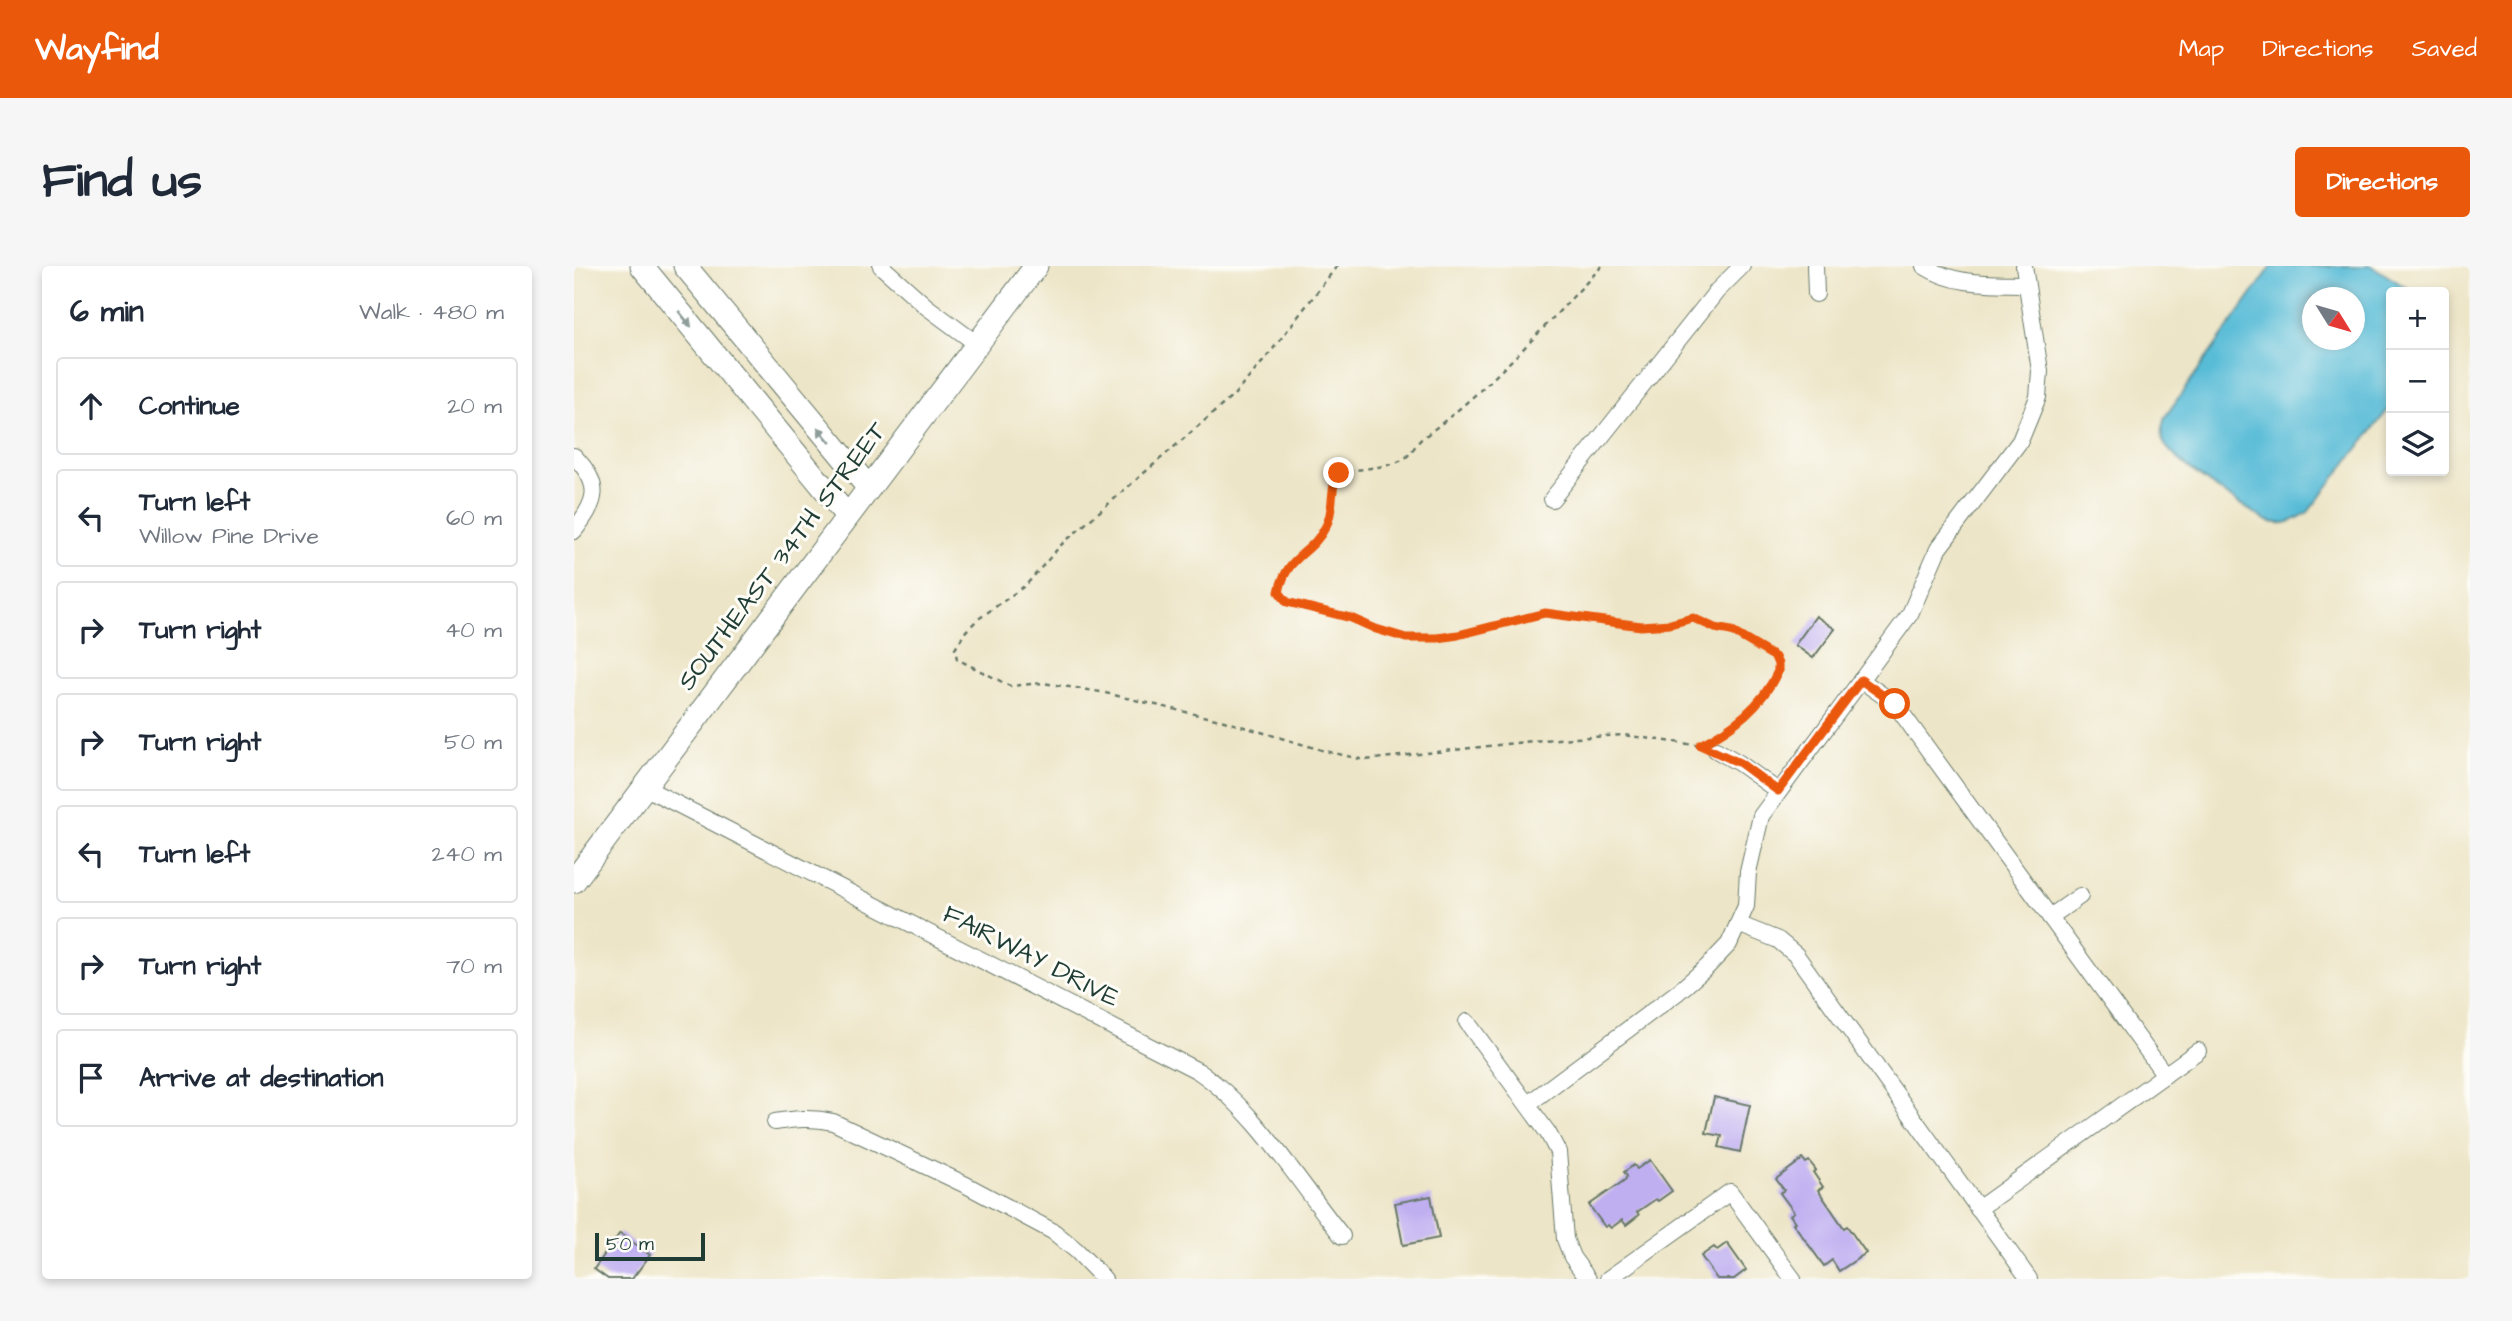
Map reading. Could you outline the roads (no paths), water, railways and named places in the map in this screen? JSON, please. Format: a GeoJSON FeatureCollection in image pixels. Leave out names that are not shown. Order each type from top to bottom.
{"type":"FeatureCollection","features":[{"type":"Feature","properties":{"kind":"street"},"geometry":{"type":"LineString","coordinates":[[642,266],[847,516]]}},
{"type":"Feature","properties":{"kind":"street"},"geometry":{"type":"LineString","coordinates":[[685,266],[868,487]]}},
{"type":"Feature","properties":{"kind":"street"},"geometry":{"type":"LineString","coordinates":[[881,266],[927,307],[976,344]]}},
{"type":"Feature","properties":{"kind":"street","name":"SOUTHEAST 34TH STREET"},"geometry":{"type":"LineString","coordinates":[[574,881],[1036,266]]}},
{"type":"Feature","properties":{"kind":"street"},"geometry":{"type":"LineString","coordinates":[[1552,499],[1717,291],[1742,266]]}},
{"type":"Feature","properties":{"kind":"street"},"geometry":{"type":"LineString","coordinates":[[1815,266],[1816,294]]}},
{"type":"Feature","properties":{"kind":"street"},"geometry":{"type":"LineString","coordinates":[[1924,266],[1950,279],[1971,283],[2026,284]]}},
{"type":"Feature","properties":{"kind":"street"},"geometry":{"type":"LineString","coordinates":[[1528,1104],[1698,975],[1729,944],[1746,906],[1748,872],[1761,816],[1910,614],[1938,550],[2020,441],[2038,397],[2040,371],[2024,266]]}},
{"type":"Feature","properties":{"kind":"street"},"geometry":{"type":"LineString","coordinates":[[574,456],[592,480],[595,497],[590,511],[574,531]]}},
{"type":"Feature","properties":{"kind":"street"},"geometry":{"type":"LineString","coordinates":[[1861,680],[1895,704],[2165,1075]]}},
{"type":"Feature","properties":{"kind":"street"},"geometry":{"type":"LineString","coordinates":[[1716,750],[1740,763],[1778,791]]}},
{"type":"Feature","properties":{"kind":"street","name":"FAIRWAY DRIVE"},"geometry":{"type":"LineString","coordinates":[[644,787],[1198,1071],[1220,1087],[1241,1108],[1342,1236]]}},
{"type":"Feature","properties":{"kind":"street"},"geometry":{"type":"LineString","coordinates":[[2050,917],[2080,897]]}},
{"type":"Feature","properties":{"kind":"street"},"geometry":{"type":"LineString","coordinates":[[1738,924],[1778,940],[1796,955],[2029,1279]]}},
{"type":"Feature","properties":{"kind":"street"},"geometry":{"type":"LineString","coordinates":[[1467,1022],[1528,1104],[1558,1152],[1565,1240],[1572,1257],[1588,1279]]}},
{"type":"Feature","properties":{"kind":"street"},"geometry":{"type":"LineString","coordinates":[[1978,1209],[2198,1051]]}},
{"type":"Feature","properties":{"kind":"street"},"geometry":{"type":"LineString","coordinates":[[775,1122],[817,1118],[833,1122],[954,1179],[1054,1232],[1104,1279]]}},
{"type":"Feature","properties":{"kind":"street"},"geometry":{"type":"LineString","coordinates":[[1608,1279],[1730,1192],[1793,1279]]}},
{"type":"Feature","properties":{"kind":"water"},"geometry":{"type":"Polygon","coordinates":[[[2272,266],[2372,266],[2405,287],[2386,287],[2386,412],[2308,512],[2283,523],[2265,520],[2182,462],[2164,443],[2162,433],[2165,417],[2272,266]]]}}]}
